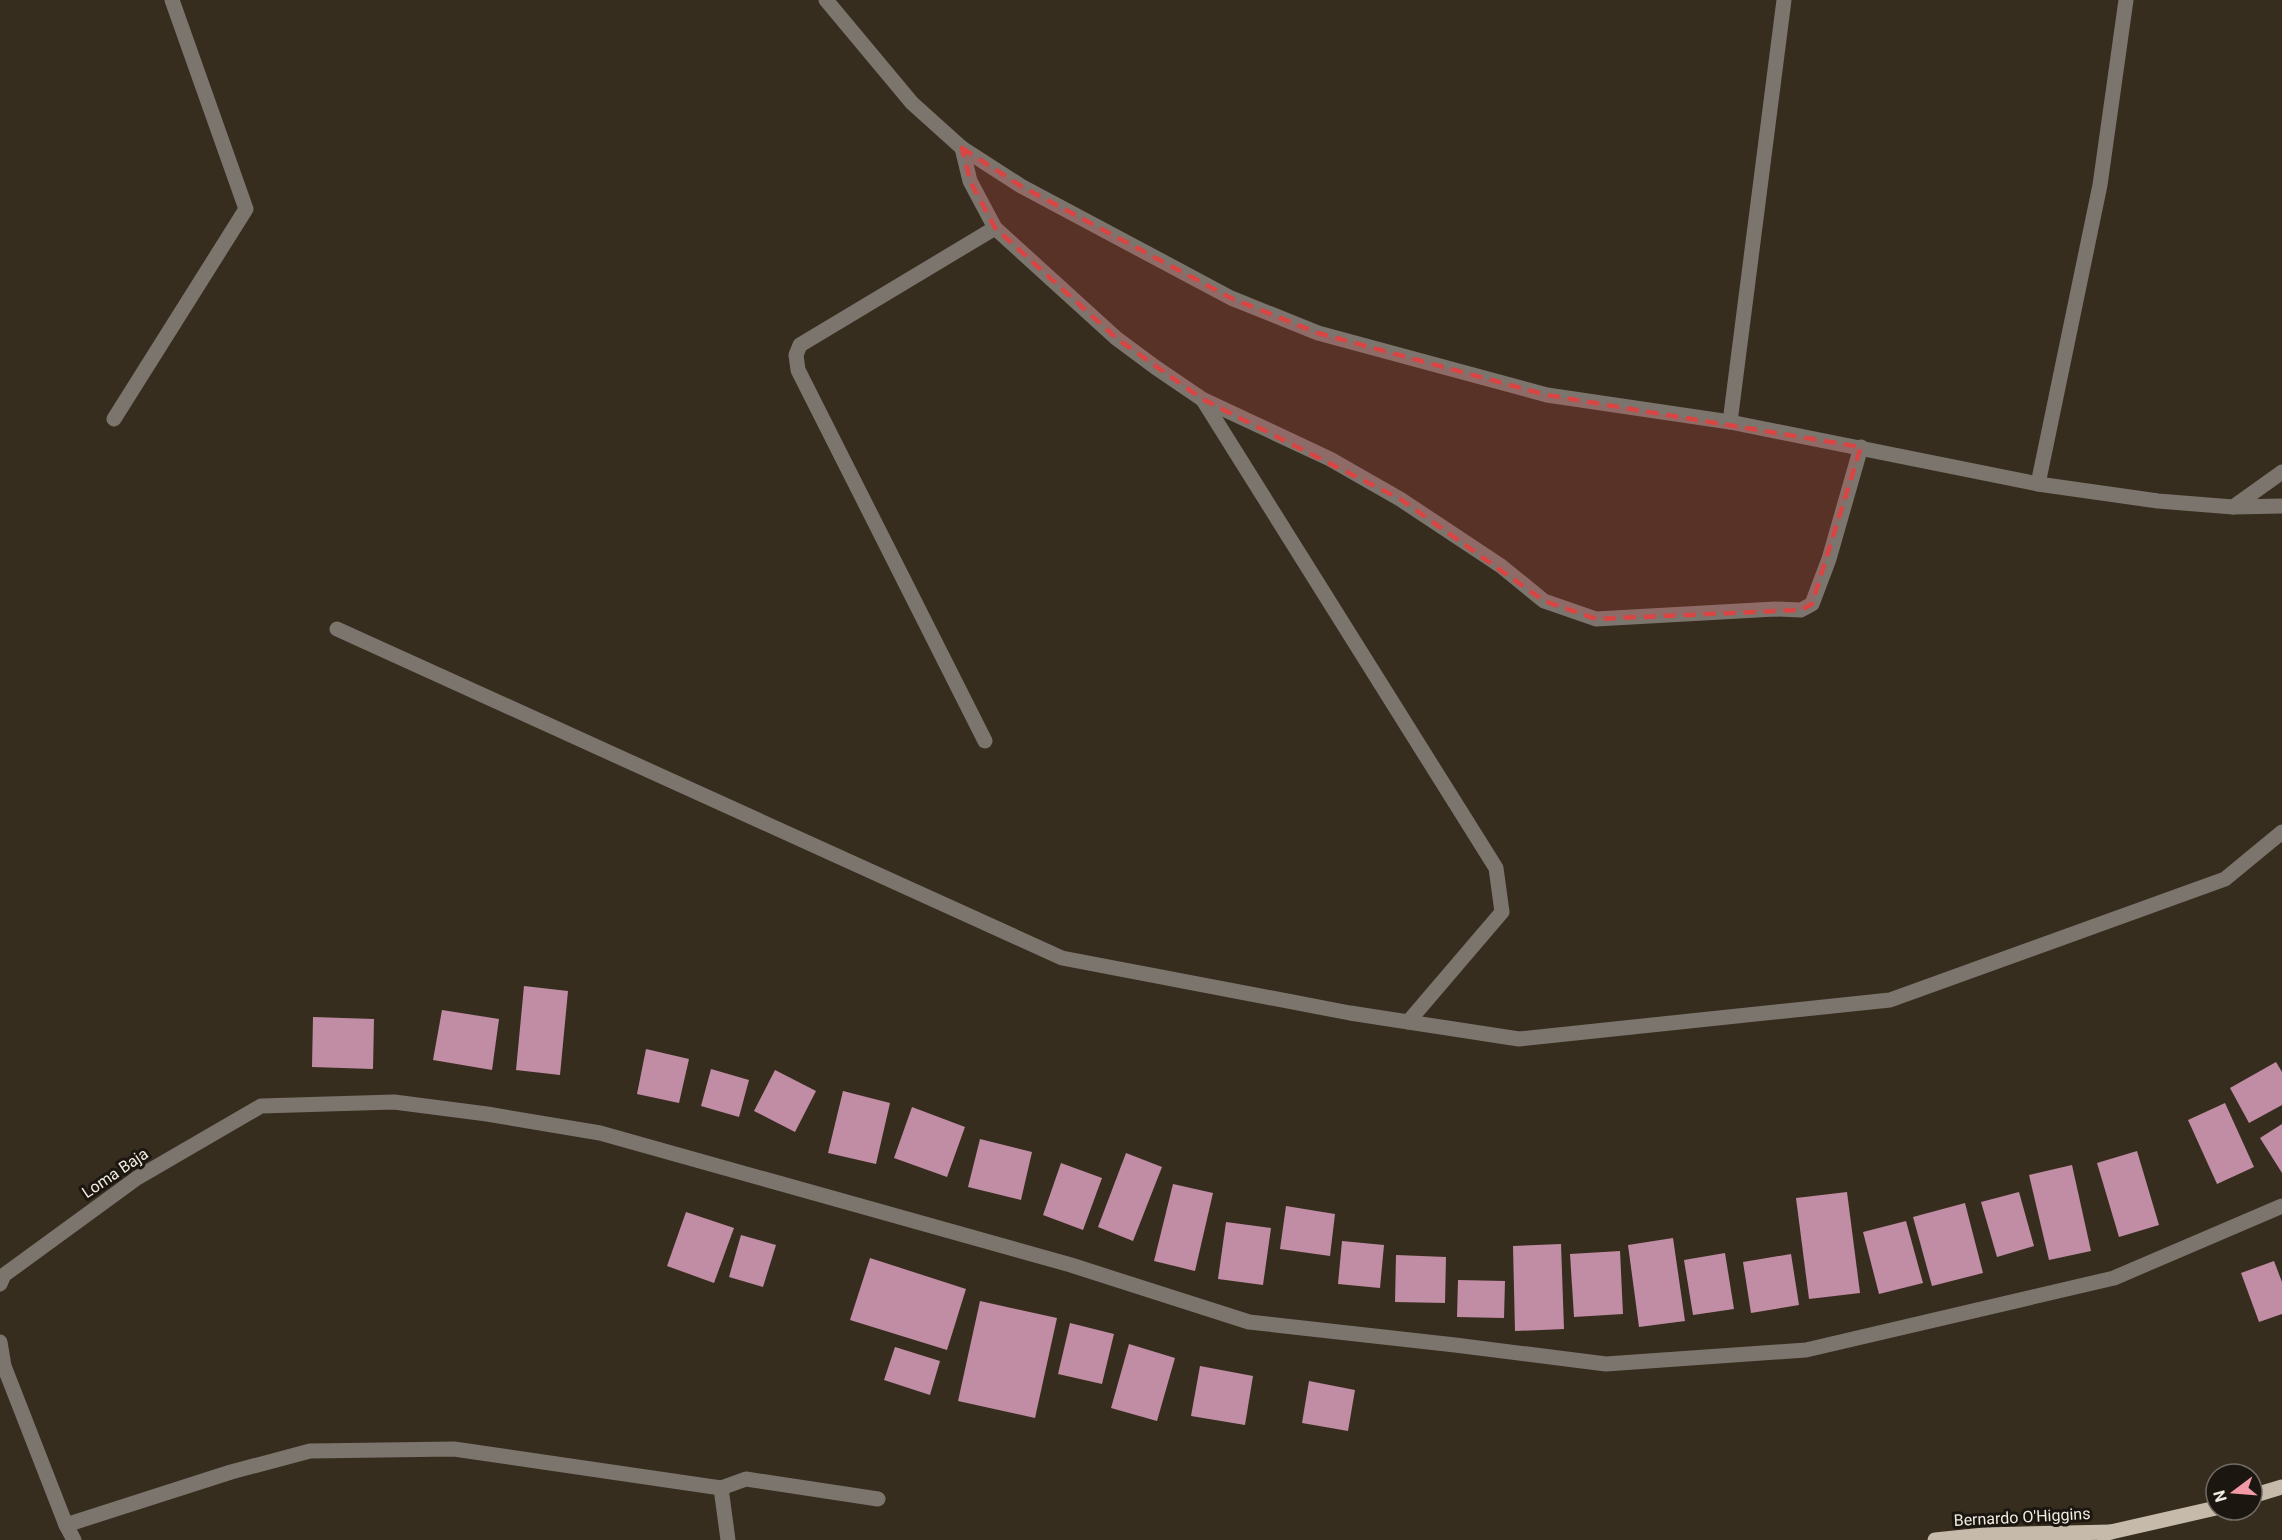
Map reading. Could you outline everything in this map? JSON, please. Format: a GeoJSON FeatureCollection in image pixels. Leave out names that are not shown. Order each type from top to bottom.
{"type":"FeatureCollection","features":[{"type":"Feature","properties":{"kind":"main road"},"geometry":{"type":"LineString","coordinates":[[2264,1493],[2282,1486]]}},
{"type":"Feature","properties":{"kind":"main road","name":"Bernardo O'Higgins"},"geometry":{"type":"LineString","coordinates":[[2078,1540],[2204,1511]]}},
{"type":"Feature","properties":{"kind":"main road","name":"Bernardo O'Higgins"},"geometry":{"type":"LineString","coordinates":[[1935,1540],[1984,1535],[2111,1532]]}},
{"type":"Feature","properties":{"kind":"street"},"geometry":{"type":"LineString","coordinates":[[114,420],[246,209],[172,0]]}},
{"type":"Feature","properties":{"kind":"street"},"geometry":{"type":"LineString","coordinates":[[826,0],[912,103],[962,148],[1021,186],[1231,298],[1318,333],[1547,395],[1730,422],[2038,484],[2158,501],[2233,507],[2282,507]]}},
{"type":"Feature","properties":{"kind":"street"},"geometry":{"type":"LineString","coordinates":[[1730,422],[1784,0]]}},
{"type":"Feature","properties":{"kind":"street"},"geometry":{"type":"LineString","coordinates":[[2038,484],[2100,184],[2126,0]]}},
{"type":"Feature","properties":{"kind":"street"},"geometry":{"type":"LineString","coordinates":[[962,148],[970,181],[995,228],[1116,338],[1202,399],[1340,465],[1400,499],[1501,566],[1544,600],[1596,619],[1775,609],[1801,610],[1812,604],[1829,559],[1861,447]]}},
{"type":"Feature","properties":{"kind":"street"},"geometry":{"type":"LineString","coordinates":[[984,741],[798,370],[796,356],[800,345],[995,228]]}},
{"type":"Feature","properties":{"kind":"street"},"geometry":{"type":"LineString","coordinates":[[1202,399],[1496,868],[1502,912],[1408,1022]]}},
{"type":"Feature","properties":{"kind":"street"},"geometry":{"type":"LineString","coordinates":[[2233,507],[2282,472]]}},
{"type":"Feature","properties":{"kind":"street"},"geometry":{"type":"LineString","coordinates":[[337,629],[1062,958],[1350,1013],[1519,1039],[1890,1000],[2225,879],[2282,832]]}},
{"type":"Feature","properties":{"kind":"street","name":"Loma Baja"},"geometry":{"type":"LineString","coordinates":[[0,1284],[4,1275],[137,1178],[261,1106],[394,1102],[487,1114],[600,1134],[1071,1265],[1250,1322],[1606,1364],[1806,1350],[2114,1278],[2282,1206]]}},
{"type":"Feature","properties":{"kind":"street"},"geometry":{"type":"LineString","coordinates":[[0,1342],[4,1366],[66,1525],[74,1540]]}},
{"type":"Feature","properties":{"kind":"street"},"geometry":{"type":"LineString","coordinates":[[66,1525],[231,1472],[310,1451],[454,1449],[722,1488],[746,1479],[878,1498]]}},
{"type":"Feature","properties":{"kind":"street"},"geometry":{"type":"LineString","coordinates":[[722,1488],[728,1540]]}},
{"type":"Feature","properties":{"kind":"highlighted area"},"geometry":{"type":"Polygon","coordinates":[[[962,148],[1021,186],[1231,298],[1318,333],[1547,395],[1861,447],[1812,604],[1801,610],[1596,619],[1575,613],[1544,601],[1400,499],[1202,399],[1116,338],[995,228],[970,181],[962,148]]]}},
{"type":"Feature","properties":{"kind":"building"},"geometry":{"type":"Polygon","coordinates":[[[524,986],[568,991],[560,1075],[516,1070],[524,986]]]}},
{"type":"Feature","properties":{"kind":"building"},"geometry":{"type":"Polygon","coordinates":[[[442,1010],[499,1019],[492,1070],[433,1060],[442,1010]]]}},
{"type":"Feature","properties":{"kind":"building"},"geometry":{"type":"Polygon","coordinates":[[[313,1017],[374,1019],[373,1069],[312,1067],[313,1017]]]}},
{"type":"Feature","properties":{"kind":"building"},"geometry":{"type":"Polygon","coordinates":[[[646,1049],[689,1059],[679,1103],[637,1094],[646,1049]]]}},
{"type":"Feature","properties":{"kind":"building"},"geometry":{"type":"Polygon","coordinates":[[[2276,1062],[2282,1072],[2282,1105],[2249,1123],[2230,1088],[2276,1062]]]}},
{"type":"Feature","properties":{"kind":"building"},"geometry":{"type":"Polygon","coordinates":[[[711,1069],[749,1080],[739,1117],[701,1106],[711,1069]]]}},
{"type":"Feature","properties":{"kind":"building"},"geometry":{"type":"Polygon","coordinates":[[[775,1070],[816,1091],[795,1132],[754,1111],[775,1070]]]}},
{"type":"Feature","properties":{"kind":"building"},"geometry":{"type":"Polygon","coordinates":[[[843,1091],[890,1103],[876,1164],[828,1153],[843,1091]]]}},
{"type":"Feature","properties":{"kind":"building"},"geometry":{"type":"Polygon","coordinates":[[[2225,1103],[2254,1167],[2217,1184],[2188,1120],[2225,1103]]]}},
{"type":"Feature","properties":{"kind":"building"},"geometry":{"type":"Polygon","coordinates":[[[912,1107],[965,1127],[947,1177],[894,1158],[912,1107]]]}},
{"type":"Feature","properties":{"kind":"building"},"geometry":{"type":"Polygon","coordinates":[[[2282,1124],[2282,1173],[2260,1138],[2282,1124]]]}},
{"type":"Feature","properties":{"kind":"building"},"geometry":{"type":"Polygon","coordinates":[[[980,1139],[1032,1152],[1021,1200],[968,1187],[980,1139]]]}},
{"type":"Feature","properties":{"kind":"building"},"geometry":{"type":"Polygon","coordinates":[[[2137,1151],[2159,1225],[2119,1237],[2097,1163],[2137,1151]]]}},
{"type":"Feature","properties":{"kind":"building"},"geometry":{"type":"Polygon","coordinates":[[[1126,1153],[1162,1167],[1133,1241],[1098,1227],[1126,1153]]]}},
{"type":"Feature","properties":{"kind":"building"},"geometry":{"type":"Polygon","coordinates":[[[1061,1163],[1102,1178],[1083,1230],[1043,1215],[1061,1163]]]}},
{"type":"Feature","properties":{"kind":"building"},"geometry":{"type":"Polygon","coordinates":[[[2072,1165],[2091,1251],[2049,1260],[2029,1175],[2072,1165]]]}},
{"type":"Feature","properties":{"kind":"building"},"geometry":{"type":"Polygon","coordinates":[[[1173,1184],[1213,1193],[1195,1271],[1154,1261],[1173,1184]]]}},
{"type":"Feature","properties":{"kind":"building"},"geometry":{"type":"Polygon","coordinates":[[[1847,1192],[1860,1293],[1809,1299],[1796,1198],[1847,1192]]]}},
{"type":"Feature","properties":{"kind":"building"},"geometry":{"type":"Polygon","coordinates":[[[2019,1192],[2034,1246],[1997,1257],[1981,1202],[2019,1192]]]}},
{"type":"Feature","properties":{"kind":"building"},"geometry":{"type":"Polygon","coordinates":[[[1965,1203],[1983,1273],[1932,1286],[1913,1217],[1965,1203]]]}},
{"type":"Feature","properties":{"kind":"building"},"geometry":{"type":"Polygon","coordinates":[[[1286,1206],[1335,1214],[1330,1256],[1280,1249],[1286,1206]]]}},
{"type":"Feature","properties":{"kind":"building"},"geometry":{"type":"Polygon","coordinates":[[[686,1212],[734,1228],[714,1283],[667,1266],[686,1212]]]}},
{"type":"Feature","properties":{"kind":"building"},"geometry":{"type":"Polygon","coordinates":[[[1906,1221],[1923,1283],[1879,1294],[1863,1232],[1906,1221]]]}},
{"type":"Feature","properties":{"kind":"building"},"geometry":{"type":"Polygon","coordinates":[[[1226,1222],[1271,1228],[1263,1285],[1218,1279],[1226,1222]]]}},
{"type":"Feature","properties":{"kind":"building"},"geometry":{"type":"Polygon","coordinates":[[[741,1235],[776,1245],[763,1287],[729,1277],[741,1235]]]}},
{"type":"Feature","properties":{"kind":"building"},"geometry":{"type":"Polygon","coordinates":[[[1673,1238],[1685,1321],[1639,1327],[1628,1245],[1673,1238]]]}},
{"type":"Feature","properties":{"kind":"building"},"geometry":{"type":"Polygon","coordinates":[[[1342,1241],[1384,1245],[1380,1288],[1338,1284],[1342,1241]]]}},
{"type":"Feature","properties":{"kind":"building"},"geometry":{"type":"Polygon","coordinates":[[[1561,1244],[1564,1329],[1515,1331],[1513,1246],[1561,1244]]]}},
{"type":"Feature","properties":{"kind":"building"},"geometry":{"type":"Polygon","coordinates":[[[1620,1251],[1623,1314],[1574,1317],[1570,1254],[1620,1251]]]}},
{"type":"Feature","properties":{"kind":"building"},"geometry":{"type":"Polygon","coordinates":[[[1725,1253],[1734,1309],[1693,1315],[1684,1260],[1725,1253]]]}},
{"type":"Feature","properties":{"kind":"building"},"geometry":{"type":"Polygon","coordinates":[[[1791,1254],[1799,1305],[1751,1313],[1743,1262],[1791,1254]]]}},
{"type":"Feature","properties":{"kind":"building"},"geometry":{"type":"Polygon","coordinates":[[[1396,1255],[1446,1257],[1445,1303],[1395,1302],[1396,1255]]]}},
{"type":"Feature","properties":{"kind":"building"},"geometry":{"type":"Polygon","coordinates":[[[870,1258],[966,1289],[947,1350],[850,1320],[870,1258]]]}},
{"type":"Feature","properties":{"kind":"building"},"geometry":{"type":"Polygon","coordinates":[[[2274,1261],[2282,1282],[2282,1314],[2259,1322],[2241,1273],[2274,1261]]]}},
{"type":"Feature","properties":{"kind":"building"},"geometry":{"type":"Polygon","coordinates":[[[1458,1280],[1505,1281],[1504,1318],[1457,1317],[1458,1280]]]}},
{"type":"Feature","properties":{"kind":"building"},"geometry":{"type":"Polygon","coordinates":[[[980,1301],[1057,1318],[1035,1418],[958,1401],[980,1301]]]}},
{"type":"Feature","properties":{"kind":"building"},"geometry":{"type":"Polygon","coordinates":[[[1070,1323],[1114,1334],[1102,1384],[1058,1374],[1070,1323]]]}},
{"type":"Feature","properties":{"kind":"building"},"geometry":{"type":"Polygon","coordinates":[[[1129,1344],[1175,1358],[1157,1421],[1111,1408],[1129,1344]]]}},
{"type":"Feature","properties":{"kind":"building"},"geometry":{"type":"Polygon","coordinates":[[[895,1347],[940,1361],[930,1395],[884,1380],[895,1347]]]}},
{"type":"Feature","properties":{"kind":"building"},"geometry":{"type":"Polygon","coordinates":[[[1200,1366],[1253,1376],[1245,1425],[1191,1416],[1200,1366]]]}},
{"type":"Feature","properties":{"kind":"building"},"geometry":{"type":"Polygon","coordinates":[[[1309,1381],[1355,1390],[1348,1431],[1302,1423],[1309,1381]]]}}]}
